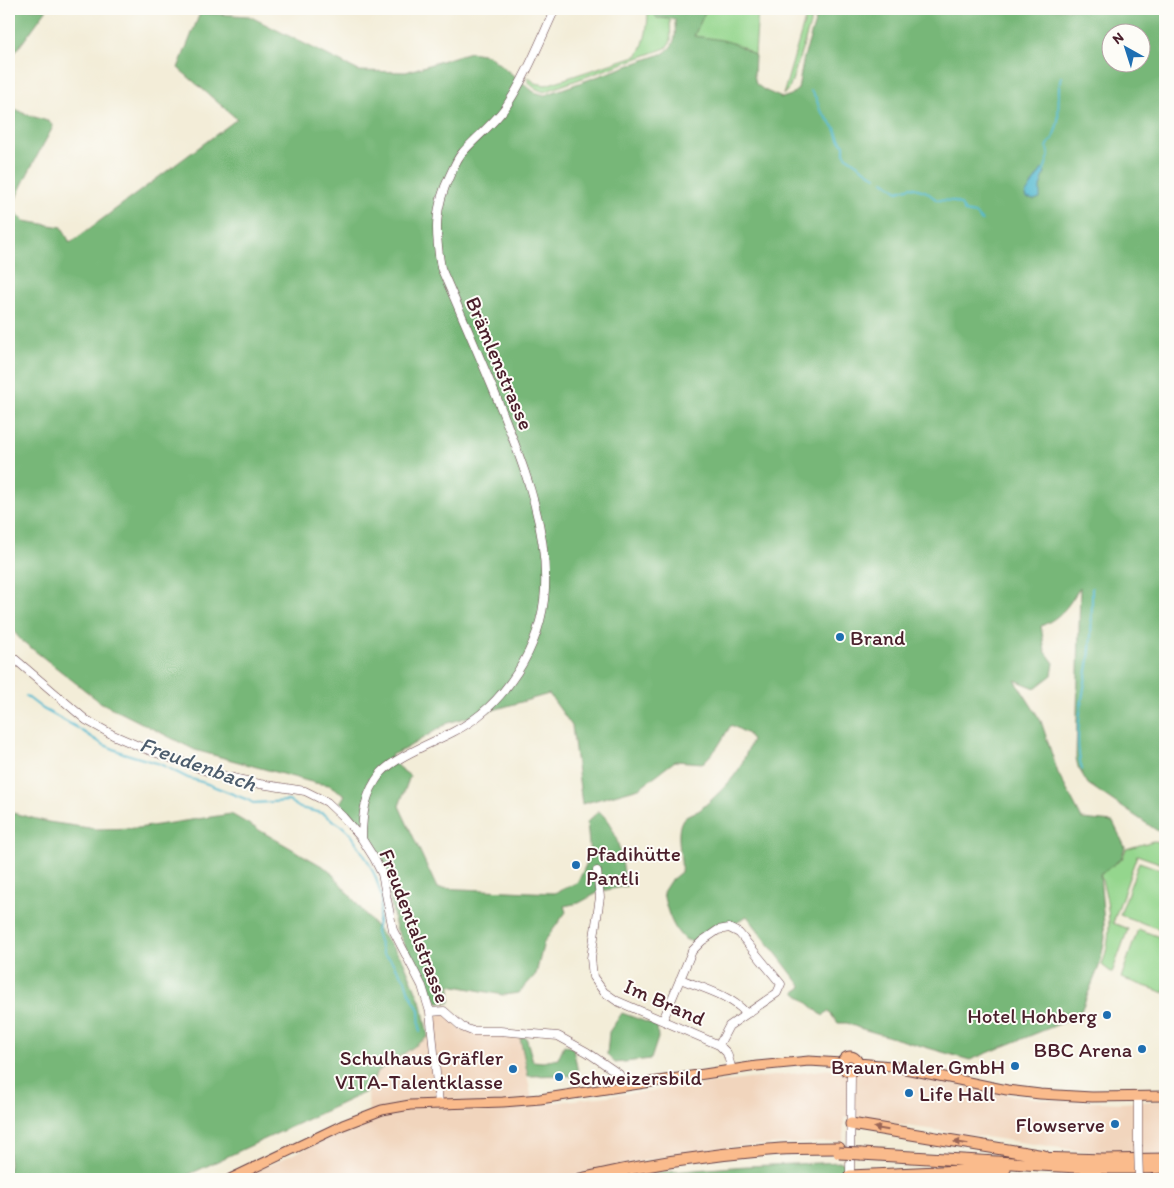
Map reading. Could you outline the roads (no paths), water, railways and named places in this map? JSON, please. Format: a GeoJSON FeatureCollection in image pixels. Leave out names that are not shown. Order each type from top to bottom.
{"type":"FeatureCollection","features":[{"type":"Feature","properties":{"kind":"highway"},"geometry":{"type":"LineString","coordinates":[[851,1124],[1059,1163]]}},
{"type":"Feature","properties":{"kind":"highway"},"geometry":{"type":"LineString","coordinates":[[580,1179],[662,1163],[781,1149],[1016,1158],[1116,1168],[1165,1167]]}},
{"type":"Feature","properties":{"kind":"highway"},"geometry":{"type":"LineString","coordinates":[[850,1178],[1059,1163],[1165,1159]]}},
{"type":"Feature","properties":{"kind":"main road"},"geometry":{"type":"LineString","coordinates":[[841,1063],[845,1058],[851,1056],[858,1063]]}},
{"type":"Feature","properties":{"kind":"main road"},"geometry":{"type":"LineString","coordinates":[[230,1179],[360,1118],[391,1108],[410,1105],[522,1101],[732,1070],[809,1061],[841,1063]]}},
{"type":"Feature","properties":{"kind":"main road"},"geometry":{"type":"LineString","coordinates":[[841,1063],[844,1070],[851,1073],[857,1068],[858,1063]]}},
{"type":"Feature","properties":{"kind":"main road"},"geometry":{"type":"LineString","coordinates":[[858,1063],[876,1064],[1007,1090],[1040,1094],[1138,1098],[1165,1096]]}},
{"type":"Feature","properties":{"kind":"street","name":"Brämlenstrasse"},"geometry":{"type":"LineString","coordinates":[[362,839],[362,818],[366,796],[382,771],[406,755],[456,731],[480,715],[499,697],[516,675],[529,649],[540,620],[545,591],[545,574],[536,509],[518,450],[441,268],[436,241],[439,202],[446,183],[461,154],[510,100],[522,80],[555,9]]}},
{"type":"Feature","properties":{"kind":"street","name":"Freudentalstrasse"},"geometry":{"type":"LineString","coordinates":[[9,654],[86,720],[113,735],[215,774],[305,791],[326,802],[343,817],[362,839],[382,874],[393,930],[422,986],[430,1012],[439,1104]]}},
{"type":"Feature","properties":{"kind":"street","name":"Im Brand"},"geometry":{"type":"LineString","coordinates":[[597,871],[600,897],[590,958],[593,977],[604,992],[616,1001],[719,1045],[727,1053],[732,1070]]}},
{"type":"Feature","properties":{"kind":"street"},"geometry":{"type":"LineString","coordinates":[[663,1020],[692,951],[718,930],[729,928],[739,933],[781,984],[777,994],[729,1026],[719,1045]]}},
{"type":"Feature","properties":{"kind":"street"},"geometry":{"type":"LineString","coordinates":[[680,979],[724,997],[739,1005],[746,1013]]}},
{"type":"Feature","properties":{"kind":"street"},"geometry":{"type":"LineString","coordinates":[[430,1012],[444,1011],[462,1027],[472,1031],[500,1031],[558,1036],[587,1052],[619,1074],[624,1087]]}},
{"type":"Feature","properties":{"kind":"street"},"geometry":{"type":"LineString","coordinates":[[850,1178],[851,1073]]}},
{"type":"Feature","properties":{"kind":"street"},"geometry":{"type":"LineString","coordinates":[[1138,1098],[1139,1179]]}},
{"type":"Feature","properties":{"kind":"water"},"geometry":{"type":"Polygon","coordinates":[[[1042,169],[1045,172],[1040,187],[1040,198],[1034,200],[1026,198],[1025,195],[1042,169]]]}},
{"type":"Feature","properties":{"kind":"waterway"},"geometry":{"type":"LineString","coordinates":[[1044,170],[1049,156],[1047,148],[1053,139],[1058,122],[1061,77]]}},
{"type":"Feature","properties":{"kind":"waterway"},"geometry":{"type":"LineString","coordinates":[[811,91],[816,98],[820,110],[835,128],[839,139],[844,145],[844,153],[848,158],[876,177]]}},
{"type":"Feature","properties":{"kind":"waterway"},"geometry":{"type":"LineString","coordinates":[[884,181],[898,191],[911,187],[925,191],[937,200],[953,201],[961,205],[965,212],[975,214],[982,221]]}},
{"type":"Feature","properties":{"kind":"waterway"},"geometry":{"type":"LineString","coordinates":[[1082,770],[1078,742],[1080,714],[1090,649],[1092,588]]}},
{"type":"Feature","properties":{"kind":"waterway","name":"Freudenbach"},"geometry":{"type":"LineString","coordinates":[[26,696],[43,709],[102,744],[123,753],[160,764],[188,778],[253,803],[289,801],[300,808],[322,813],[342,826],[351,834],[376,878],[382,899],[376,932],[383,954],[390,959],[405,980],[419,1010],[420,1032]]}},
{"type":"Feature","properties":{"kind":"place","name":"Brand"},"geometry":{"type":"Point","coordinates":[840,637]}},
{"type":"Feature","properties":{"kind":"place","name":"Pfadihütte Pantli"},"geometry":{"type":"Point","coordinates":[576,865]}},
{"type":"Feature","properties":{"kind":"place","name":"Hotel Hohberg"},"geometry":{"type":"Point","coordinates":[1107,1015]}},
{"type":"Feature","properties":{"kind":"place","name":"BBC Arena"},"geometry":{"type":"Point","coordinates":[1142,1049]}},
{"type":"Feature","properties":{"kind":"place","name":"Braun Maler GmbH"},"geometry":{"type":"Point","coordinates":[1015,1066]}},
{"type":"Feature","properties":{"kind":"place","name":"Schulhaus Gräfler VITA-Talentklasse"},"geometry":{"type":"Point","coordinates":[513,1069]}},
{"type":"Feature","properties":{"kind":"place","name":"Schweizersbild"},"geometry":{"type":"Point","coordinates":[559,1077]}},
{"type":"Feature","properties":{"kind":"place","name":"Life Hall"},"geometry":{"type":"Point","coordinates":[909,1093]}},
{"type":"Feature","properties":{"kind":"place","name":"Flowserve"},"geometry":{"type":"Point","coordinates":[1115,1124]}}]}
